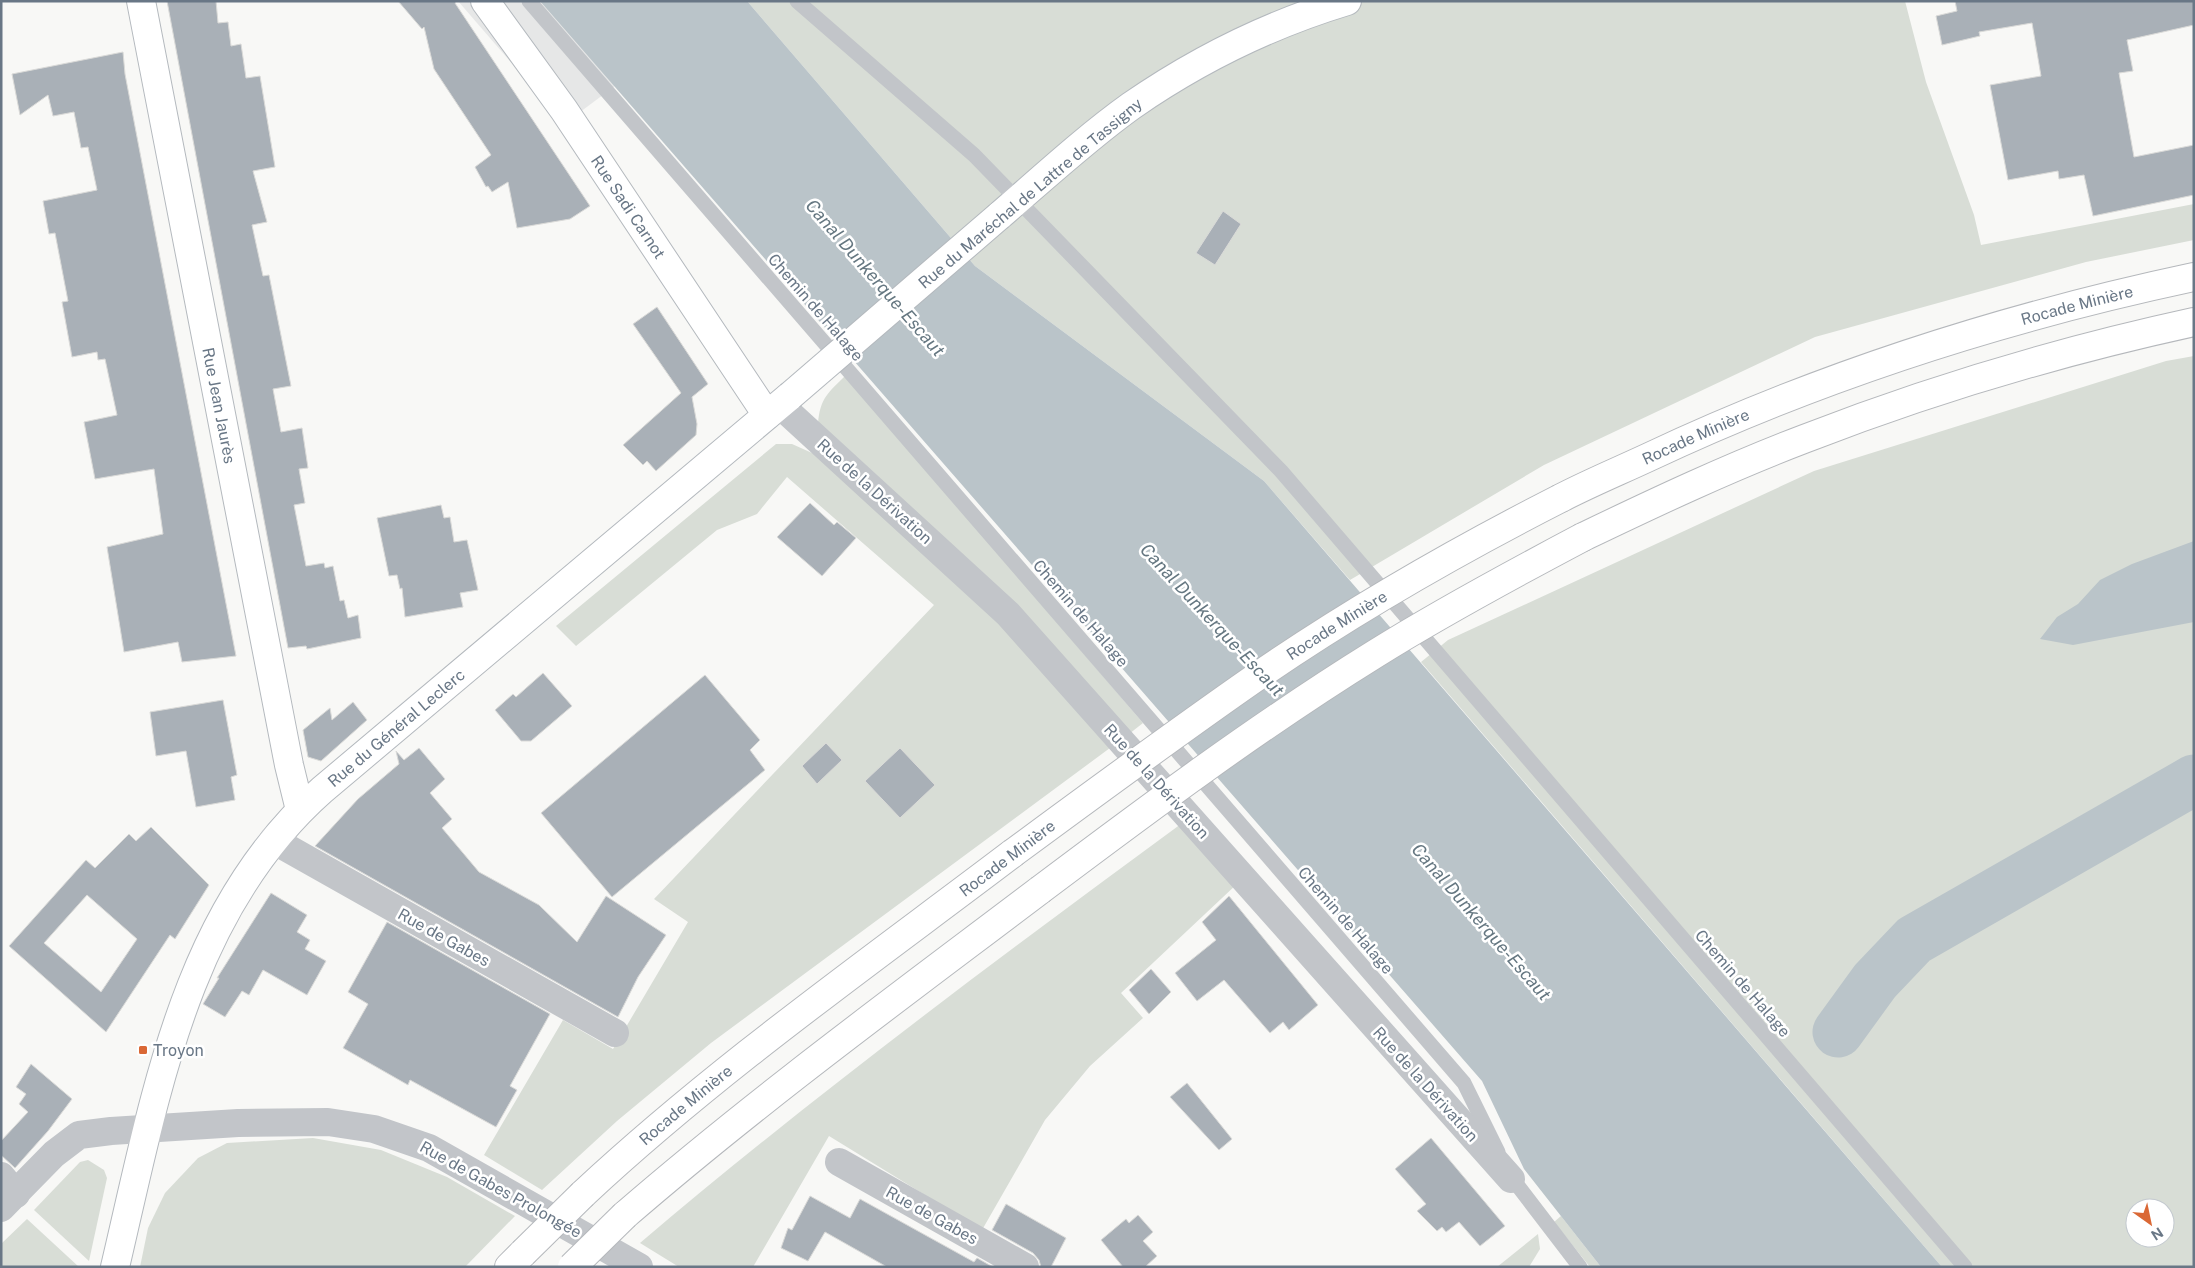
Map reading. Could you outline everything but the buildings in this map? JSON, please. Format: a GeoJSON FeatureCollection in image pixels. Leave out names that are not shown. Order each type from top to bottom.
{"type":"FeatureCollection","features":[{"type":"Feature","properties":{"kind":"main road","name":"Rue Jean Jaurès"},"geometry":{"type":"LineString","coordinates":[[142,1],[289,765],[300,810]]}},
{"type":"Feature","properties":{"kind":"main road","name":"Rue Sadi Carnot"},"geometry":{"type":"LineString","coordinates":[[485,1],[779,405]]}},
{"type":"Feature","properties":{"kind":"main road","name":"Rue du Maréchal de Lattre de Tassigny"},"geometry":{"type":"LineString","coordinates":[[779,405],[1102,128],[1157,89],[1190,69],[1268,30],[1347,1]]}},
{"type":"Feature","properties":{"kind":"main road","name":"Rocade Minière"},"geometry":{"type":"LineString","coordinates":[[516,1260],[619,1160],[741,1061],[1013,853],[1199,718],[1304,646],[1465,549],[1598,478],[1728,421],[1886,361],[2059,308],[2194,277]]}},
{"type":"Feature","properties":{"kind":"main road"},"geometry":{"type":"LineString","coordinates":[[572,1267],[625,1215],[775,1091],[1190,778],[1374,654],[1492,586],[1583,538],[1713,476],[1804,439],[2002,371],[2194,322]]}},
{"type":"Feature","properties":{"kind":"main road","name":"Rue du Général Leclerc"},"geometry":{"type":"LineString","coordinates":[[115,1267],[166,1059],[203,954],[234,896],[273,840],[300,810],[779,405]]}},
{"type":"Feature","properties":{"kind":"street","name":"Rue de la Dérivation"},"geometry":{"type":"LineString","coordinates":[[779,405],[1008,614],[1512,1179]]}},
{"type":"Feature","properties":{"kind":"street","name":"Rue de Gabes"},"geometry":{"type":"LineString","coordinates":[[273,840],[615,1033]]}},
{"type":"Feature","properties":{"kind":"street","name":"Rue de Gabes Prolongée"},"geometry":{"type":"LineString","coordinates":[[6,1193],[79,1135],[148,1128],[304,1121],[351,1125],[395,1135],[443,1155],[639,1267]]}},
{"type":"Feature","properties":{"kind":"street","name":"Rue de Gabes"},"geometry":{"type":"LineString","coordinates":[[839,1162],[1025,1267]]}},
{"type":"Feature","properties":{"kind":"lane","name":"Chemin de Halage"},"geometry":{"type":"LineString","coordinates":[[529,1],[1464,1083],[1512,1179],[1580,1267]]}},
{"type":"Feature","properties":{"kind":"lane","name":"Chemin de Halage"},"geometry":{"type":"LineString","coordinates":[[797,1],[974,156],[1008,208],[1281,471],[1965,1267]]}},
{"type":"Feature","properties":{"kind":"shaded area"},"geometry":{"type":"Polygon","coordinates":[[[458,1],[729,1],[564,124],[458,1]]]}},
{"type":"Feature","properties":{"kind":"shaded area"},"geometry":{"type":"Polygon","coordinates":[[[747,1],[1905,1],[1926,82],[1974,215],[1981,245],[2194,204],[2194,240],[2086,262],[1815,337],[1544,465],[1350,580],[1264,481],[975,266],[747,1]]]}},
{"type":"Feature","properties":{"kind":"shaded area"},"geometry":{"type":"Polygon","coordinates":[[[2194,356],[2194,1267],[1942,1267],[1421,662],[1448,640],[1814,471],[2166,361],[2194,356]]]}},
{"type":"Feature","properties":{"kind":"shaded area"},"geometry":{"type":"Polygon","coordinates":[[[846,375],[1143,723],[1129,734],[818,424],[821,408],[826,396],[846,375]]]}},
{"type":"Feature","properties":{"kind":"shaded area"},"geometry":{"type":"Polygon","coordinates":[[[776,444],[792,444],[821,457],[961,578],[1114,745],[711,1043],[617,1121],[542,1190],[484,1155],[563,1020],[613,1049],[688,922],[654,899],[934,605],[787,477],[757,514],[717,530],[576,646],[556,626],[776,444]]]}},
{"type":"Feature","properties":{"kind":"shaded area"},"geometry":{"type":"Polygon","coordinates":[[[1185,821],[1238,883],[1121,993],[1143,1018],[1090,1066],[1045,1120],[982,1230],[829,1136],[753,1267],[679,1267],[640,1243],[840,1080],[977,975],[1185,821]]]}},
{"type":"Feature","properties":{"kind":"shaded area"},"geometry":{"type":"Polygon","coordinates":[[[313,1138],[381,1150],[447,1177],[515,1216],[465,1267],[140,1267],[148,1228],[165,1193],[198,1158],[227,1143],[313,1138]]]}},
{"type":"Feature","properties":{"kind":"shaded area"},"geometry":{"type":"Polygon","coordinates":[[[88,1160],[104,1170],[107,1178],[89,1261],[34,1210],[80,1162],[88,1160]]]}},
{"type":"Feature","properties":{"kind":"shaded area"},"geometry":{"type":"Polygon","coordinates":[[[1561,1216],[1601,1267],[1590,1267],[1554,1222],[1561,1216]]]}},
{"type":"Feature","properties":{"kind":"shaded area"},"geometry":{"type":"Polygon","coordinates":[[[27,1219],[79,1267],[1,1267],[1,1244],[27,1219]]]}},
{"type":"Feature","properties":{"kind":"shaded area"},"geometry":{"type":"Polygon","coordinates":[[[1538,1234],[1540,1249],[1529,1267],[1497,1267],[1538,1234]]]}},
{"type":"Feature","properties":{"kind":"water","name":"Canal Dunkerque-Escaut"},"geometry":{"type":"Polygon","coordinates":[[[540,1],[747,1],[975,266],[1264,481],[1942,1267],[1601,1267],[1524,1169],[1482,1081],[540,1]]]}},
{"type":"Feature","properties":{"kind":"water"},"geometry":{"type":"Polygon","coordinates":[[[2194,541],[2194,622],[2073,645],[2040,639],[2057,617],[2078,604],[2100,580],[2132,564],[2194,541]]]}},
{"type":"Feature","properties":{"kind":"waterway"},"geometry":{"type":"LineString","coordinates":[[1838,1032],[1875,981],[1914,940],[2194,780]]}},
{"type":"Feature","properties":{"kind":"place","name":"Troyon"},"geometry":{"type":"Point","coordinates":[143,1050]}}]}
